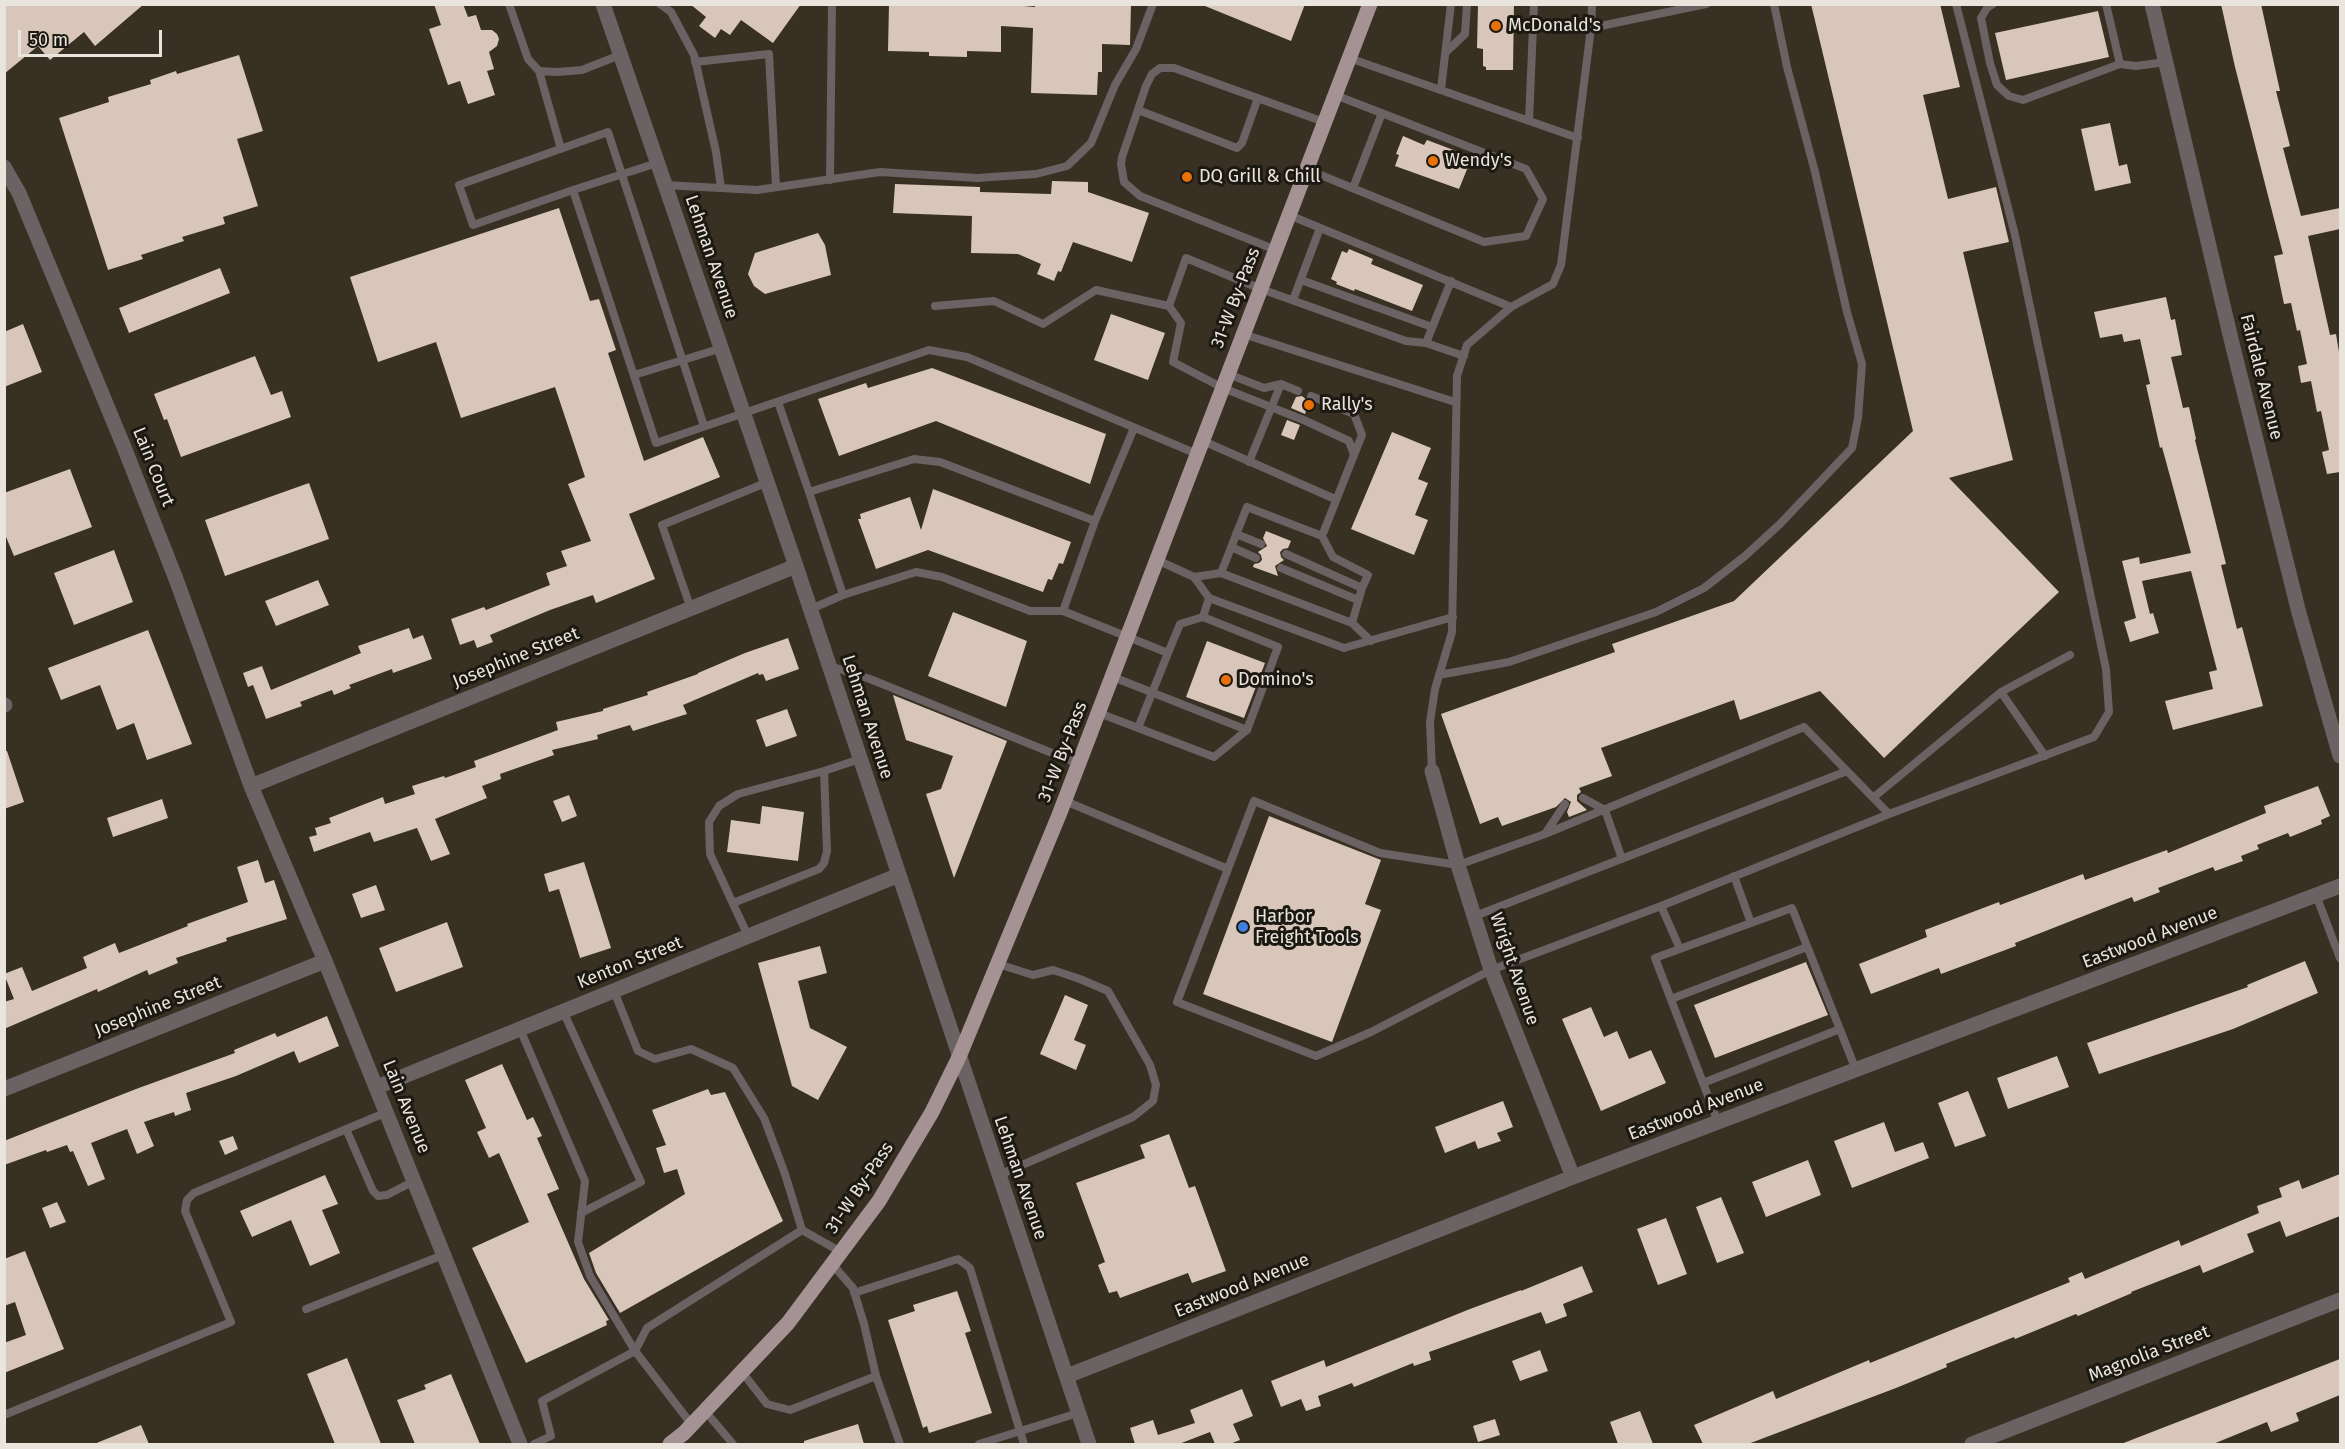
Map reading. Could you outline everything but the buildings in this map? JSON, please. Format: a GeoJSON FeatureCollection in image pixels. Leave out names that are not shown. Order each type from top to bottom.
{"type":"FeatureCollection","features":[{"type":"Feature","properties":{"kind":"main road","name":"31-W By-Pass"},"geometry":{"type":"LineString","coordinates":[[670,1444],[692,1425],[788,1323],[885,1191],[932,1112],[959,1057],[1065,801],[1370,4]]}},
{"type":"Feature","properties":{"kind":"street","name":"Fairdale Avenue"},"geometry":{"type":"LineString","coordinates":[[2152,4],[2231,339],[2299,613],[2340,756]]}},
{"type":"Feature","properties":{"kind":"street","name":"Lehman Avenue"},"geometry":{"type":"LineString","coordinates":[[606,5],[620,55],[768,482],[1089,1444]]}},
{"type":"Feature","properties":{"kind":"street","name":"Lain Court"},"geometry":{"type":"LineString","coordinates":[[4,167],[19,193],[124,447],[176,579],[251,786]]}},
{"type":"Feature","properties":{"kind":"street","name":"Josephine Street"},"geometry":{"type":"LineString","coordinates":[[251,786],[796,566]]}},
{"type":"Feature","properties":{"kind":"street","name":"Wright Avenue"},"geometry":{"type":"LineString","coordinates":[[1432,771],[1491,970],[1573,1177]]}},
{"type":"Feature","properties":{"kind":"street","name":"Lain Avenue"},"geometry":{"type":"LineString","coordinates":[[251,786],[377,1087],[520,1444]]}},
{"type":"Feature","properties":{"kind":"street","name":"Kenton Street"},"geometry":{"type":"LineString","coordinates":[[377,1087],[899,875]]}},
{"type":"Feature","properties":{"kind":"street","name":"Eastwood Avenue"},"geometry":{"type":"LineString","coordinates":[[1067,1376],[1573,1177],[2340,886]]}},
{"type":"Feature","properties":{"kind":"street","name":"Josephine Street"},"geometry":{"type":"LineString","coordinates":[[4,1089],[325,961]]}},
{"type":"Feature","properties":{"kind":"street","name":"Magnolia Street"},"geometry":{"type":"LineString","coordinates":[[1972,1444],[2340,1300]]}},
{"type":"Feature","properties":{"kind":"lane"},"geometry":{"type":"LineString","coordinates":[[509,4],[528,59],[539,71],[561,149]]}},
{"type":"Feature","properties":{"kind":"lane"},"geometry":{"type":"LineString","coordinates":[[660,4],[671,12],[695,62],[716,153],[721,188]]}},
{"type":"Feature","properties":{"kind":"lane"},"geometry":{"type":"LineString","coordinates":[[830,180],[832,4]]}},
{"type":"Feature","properties":{"kind":"lane"},"geometry":{"type":"LineString","coordinates":[[665,185],[757,190],[880,172],[977,178],[1036,174],[1067,166],[1091,143],[1115,85],[1136,49],[1153,4]]}},
{"type":"Feature","properties":{"kind":"lane"},"geometry":{"type":"LineString","coordinates":[[1441,89],[1451,4]]}},
{"type":"Feature","properties":{"kind":"lane"},"geometry":{"type":"LineString","coordinates":[[1446,52],[1465,34],[1467,4]]}},
{"type":"Feature","properties":{"kind":"lane"},"geometry":{"type":"LineString","coordinates":[[1529,120],[1534,4]]}},
{"type":"Feature","properties":{"kind":"lane"},"geometry":{"type":"LineString","coordinates":[[1432,771],[1430,722],[1439,675],[1452,632],[1457,376],[1467,345],[1511,307],[1553,284],[1561,265],[1592,28],[1592,4]]}},
{"type":"Feature","properties":{"kind":"lane"},"geometry":{"type":"LineString","coordinates":[[1592,28],[1706,4]]}},
{"type":"Feature","properties":{"kind":"lane"},"geometry":{"type":"LineString","coordinates":[[1439,675],[1509,662],[1656,612],[1704,588],[1745,556],[1779,524],[1852,448],[1858,418],[1862,364],[1847,312],[1815,172],[1787,67],[1774,4]]}},
{"type":"Feature","properties":{"kind":"lane"},"geometry":{"type":"LineString","coordinates":[[1889,814],[1804,727],[1545,834],[1458,865],[1380,852],[1254,801],[1177,1002],[1316,1056],[1371,1032],[1491,970],[1661,906],[1889,814],[2094,737],[2109,712],[2106,669],[2015,235],[1956,4]]}},
{"type":"Feature","properties":{"kind":"lane"},"geometry":{"type":"LineString","coordinates":[[1993,4],[1987,8],[1982,18],[1990,63],[1997,85],[2009,96],[2023,100],[2120,64],[2136,66],[2166,63]]}},
{"type":"Feature","properties":{"kind":"lane"},"geometry":{"type":"LineString","coordinates":[[2106,4],[2120,64]]}},
{"type":"Feature","properties":{"kind":"lane"},"geometry":{"type":"LineString","coordinates":[[695,62],[769,54],[776,187]]}},
{"type":"Feature","properties":{"kind":"lane"},"geometry":{"type":"LineString","coordinates":[[539,71],[582,70],[620,55]]}},
{"type":"Feature","properties":{"kind":"lane"},"geometry":{"type":"LineString","coordinates":[[1349,58],[1578,138]]}},
{"type":"Feature","properties":{"kind":"lane"},"geometry":{"type":"LineString","coordinates":[[1276,249],[1140,196],[1124,182],[1121,164],[1138,110],[1152,74],[1160,68],[1174,68],[1324,122]]}},
{"type":"Feature","properties":{"kind":"lane"},"geometry":{"type":"LineString","coordinates":[[1306,170],[1484,242],[1526,236],[1543,199],[1526,170],[1335,95]]}},
{"type":"Feature","properties":{"kind":"lane"},"geometry":{"type":"LineString","coordinates":[[1138,110],[1237,148],[1242,143],[1258,98]]}},
{"type":"Feature","properties":{"kind":"lane"},"geometry":{"type":"LineString","coordinates":[[1353,188],[1382,113]]}},
{"type":"Feature","properties":{"kind":"lane"},"geometry":{"type":"LineString","coordinates":[[657,163],[622,174],[573,190],[473,225],[459,185],[608,132],[622,174],[683,359],[704,426]]}},
{"type":"Feature","properties":{"kind":"lane"},"geometry":{"type":"LineString","coordinates":[[573,190],[656,443],[929,350],[967,357],[1134,428],[1249,462],[1335,499]]}},
{"type":"Feature","properties":{"kind":"lane"},"geometry":{"type":"LineString","coordinates":[[1289,215],[1511,307]]}},
{"type":"Feature","properties":{"kind":"lane"},"geometry":{"type":"LineString","coordinates":[[1293,300],[1320,228]]}},
{"type":"Feature","properties":{"kind":"lane"},"geometry":{"type":"LineString","coordinates":[[1169,306],[1186,258],[1261,289],[1406,341],[1426,343],[1464,356]]}},
{"type":"Feature","properties":{"kind":"lane"},"geometry":{"type":"LineString","coordinates":[[1301,280],[1432,327]]}},
{"type":"Feature","properties":{"kind":"lane"},"geometry":{"type":"LineString","coordinates":[[1426,343],[1451,281]]}},
{"type":"Feature","properties":{"kind":"lane"},"geometry":{"type":"LineString","coordinates":[[935,306],[994,301],[1043,324],[1096,290],[1169,306],[1181,324],[1173,362],[1226,381],[1264,388],[1281,384],[1298,391]]}},
{"type":"Feature","properties":{"kind":"lane"},"geometry":{"type":"LineString","coordinates":[[1243,334],[1455,402]]}},
{"type":"Feature","properties":{"kind":"lane"},"geometry":{"type":"LineString","coordinates":[[634,375],[722,348]]}},
{"type":"Feature","properties":{"kind":"lane"},"geometry":{"type":"LineString","coordinates":[[1226,381],[1271,407],[1349,441],[1354,455]]}},
{"type":"Feature","properties":{"kind":"lane"},"geometry":{"type":"LineString","coordinates":[[1249,462],[1281,384]]}},
{"type":"Feature","properties":{"kind":"lane"},"geometry":{"type":"LineString","coordinates":[[1311,396],[1354,414],[1362,435],[1322,536]]}},
{"type":"Feature","properties":{"kind":"lane"},"geometry":{"type":"LineString","coordinates":[[778,402],[843,595]]}},
{"type":"Feature","properties":{"kind":"lane"},"geometry":{"type":"LineString","coordinates":[[1063,611],[1095,521],[1134,428]]}},
{"type":"Feature","properties":{"kind":"lane"},"geometry":{"type":"LineString","coordinates":[[810,492],[914,459],[940,462],[1095,521]]}},
{"type":"Feature","properties":{"kind":"lane"},"geometry":{"type":"LineString","coordinates":[[691,609],[662,525],[768,482]]}},
{"type":"Feature","properties":{"kind":"lane"},"geometry":{"type":"LineString","coordinates":[[1221,573],[1248,507],[1322,536],[1333,557],[1368,575],[1352,623]]}},
{"type":"Feature","properties":{"kind":"lane"},"geometry":{"type":"LineString","coordinates":[[1236,534],[1261,544]]}},
{"type":"Feature","properties":{"kind":"lane"},"geometry":{"type":"LineString","coordinates":[[1231,547],[1256,558]]}},
{"type":"Feature","properties":{"kind":"lane"},"geometry":{"type":"LineString","coordinates":[[1286,554],[1362,588]]}},
{"type":"Feature","properties":{"kind":"lane"},"geometry":{"type":"LineString","coordinates":[[1157,560],[1194,577],[1209,598],[1344,648],[1453,616]]}},
{"type":"Feature","properties":{"kind":"lane"},"geometry":{"type":"LineString","coordinates":[[1281,567],[1358,600]]}},
{"type":"Feature","properties":{"kind":"lane"},"geometry":{"type":"LineString","coordinates":[[810,609],[843,595],[916,572],[942,577],[1030,611],[1063,611],[1168,653]]}},
{"type":"Feature","properties":{"kind":"lane"},"geometry":{"type":"LineString","coordinates":[[1194,577],[1221,573],[1352,623],[1371,640]]}},
{"type":"Feature","properties":{"kind":"lane"},"geometry":{"type":"LineString","coordinates":[[1203,617],[1209,598]]}},
{"type":"Feature","properties":{"kind":"lane"},"geometry":{"type":"LineString","coordinates":[[1099,712],[1138,728],[1214,757],[1247,730],[1278,647],[1203,617],[1180,624],[1138,728]]}},
{"type":"Feature","properties":{"kind":"lane"},"geometry":{"type":"LineString","coordinates":[[1874,797],[2001,692],[2070,655]]}},
{"type":"Feature","properties":{"kind":"lane"},"geometry":{"type":"LineString","coordinates":[[830,666],[870,679],[1079,764]]}},
{"type":"Feature","properties":{"kind":"lane"},"geometry":{"type":"LineString","coordinates":[[1113,677],[1247,730]]}},
{"type":"Feature","properties":{"kind":"lane"},"geometry":{"type":"LineString","coordinates":[[2001,692],[2045,756]]}},
{"type":"Feature","properties":{"kind":"lane"},"geometry":{"type":"LineString","coordinates":[[748,936],[710,854],[709,822],[719,806],[738,794],[860,759]]}},
{"type":"Feature","properties":{"kind":"lane"},"geometry":{"type":"LineString","coordinates":[[733,903],[819,869],[824,863],[827,851],[824,771]]}},
{"type":"Feature","properties":{"kind":"lane"},"geometry":{"type":"LineString","coordinates":[[1475,916],[1846,771]]}},
{"type":"Feature","properties":{"kind":"lane"},"geometry":{"type":"LineString","coordinates":[[1583,798],[1605,810],[1622,859]]}},
{"type":"Feature","properties":{"kind":"lane"},"geometry":{"type":"LineString","coordinates":[[1065,801],[1228,868]]}},
{"type":"Feature","properties":{"kind":"lane"},"geometry":{"type":"LineString","coordinates":[[1545,834],[1564,804]]}},
{"type":"Feature","properties":{"kind":"lane"},"geometry":{"type":"LineString","coordinates":[[1734,876],[1751,923]]}},
{"type":"Feature","properties":{"kind":"lane"},"geometry":{"type":"LineString","coordinates":[[2316,895],[2340,958]]}},
{"type":"Feature","properties":{"kind":"lane"},"geometry":{"type":"LineString","coordinates":[[1661,906],[1680,949]]}},
{"type":"Feature","properties":{"kind":"lane"},"geometry":{"type":"LineString","coordinates":[[1718,1122],[1655,958],[1792,908],[1856,1070]]}},
{"type":"Feature","properties":{"kind":"lane"},"geometry":{"type":"LineString","coordinates":[[1671,999],[1807,947]]}},
{"type":"Feature","properties":{"kind":"lane"},"geometry":{"type":"LineString","coordinates":[[998,964],[1033,975],[1053,970],[1108,992],[1150,1065],[1156,1085],[1153,1101],[1133,1117],[999,1175]]}},
{"type":"Feature","properties":{"kind":"lane"},"geometry":{"type":"LineString","coordinates":[[614,991],[638,1051],[655,1059],[691,1049],[733,1068],[764,1118],[785,1174],[802,1230],[836,1258],[853,1288],[876,1376],[900,1444]]}},
{"type":"Feature","properties":{"kind":"lane"},"geometry":{"type":"LineString","coordinates":[[563,1011],[642,1182],[581,1213]]}},
{"type":"Feature","properties":{"kind":"lane"},"geometry":{"type":"LineString","coordinates":[[520,1029],[585,1181],[578,1242],[590,1276],[635,1351],[692,1425]]}},
{"type":"Feature","properties":{"kind":"lane"},"geometry":{"type":"LineString","coordinates":[[1703,1083],[1840,1029]]}},
{"type":"Feature","properties":{"kind":"lane"},"geometry":{"type":"LineString","coordinates":[[4,1415],[231,1322],[185,1211],[187,1200],[194,1193],[387,1112]]}},
{"type":"Feature","properties":{"kind":"lane"},"geometry":{"type":"LineString","coordinates":[[346,1129],[373,1191],[378,1196],[387,1196],[414,1181]]}},
{"type":"Feature","properties":{"kind":"lane"},"geometry":{"type":"LineString","coordinates":[[534,1444],[550,1436],[542,1401],[635,1351],[647,1328],[802,1230]]}},
{"type":"Feature","properties":{"kind":"lane"},"geometry":{"type":"LineString","coordinates":[[306,1309],[443,1255]]}},
{"type":"Feature","properties":{"kind":"lane"},"geometry":{"type":"LineString","coordinates":[[854,1293],[958,1259],[970,1268],[1022,1431],[1024,1444]]}},
{"type":"Feature","properties":{"kind":"lane"},"geometry":{"type":"LineString","coordinates":[[742,1372],[767,1404],[790,1410],[876,1376]]}},
{"type":"Feature","properties":{"kind":"lane"},"geometry":{"type":"LineString","coordinates":[[705,1411],[733,1444]]}},
{"type":"Feature","properties":{"kind":"lane"},"geometry":{"type":"LineString","coordinates":[[979,1444],[1078,1413]]}},
{"type":"Feature","properties":{"kind":"place","name":"McDonald's"},"geometry":{"type":"Point","coordinates":[1496,26]}},
{"type":"Feature","properties":{"kind":"place","name":"Wendy's"},"geometry":{"type":"Point","coordinates":[1433,161]}},
{"type":"Feature","properties":{"kind":"place","name":"DQ Grill & Chill"},"geometry":{"type":"Point","coordinates":[1187,177]}},
{"type":"Feature","properties":{"kind":"place","name":"Rally's"},"geometry":{"type":"Point","coordinates":[1309,405]}},
{"type":"Feature","properties":{"kind":"place","name":"Domino's"},"geometry":{"type":"Point","coordinates":[1226,680]}},
{"type":"Feature","properties":{"kind":"place","name":"Harbor Freight Tools"},"geometry":{"type":"Point","coordinates":[1243,927]}}]}
